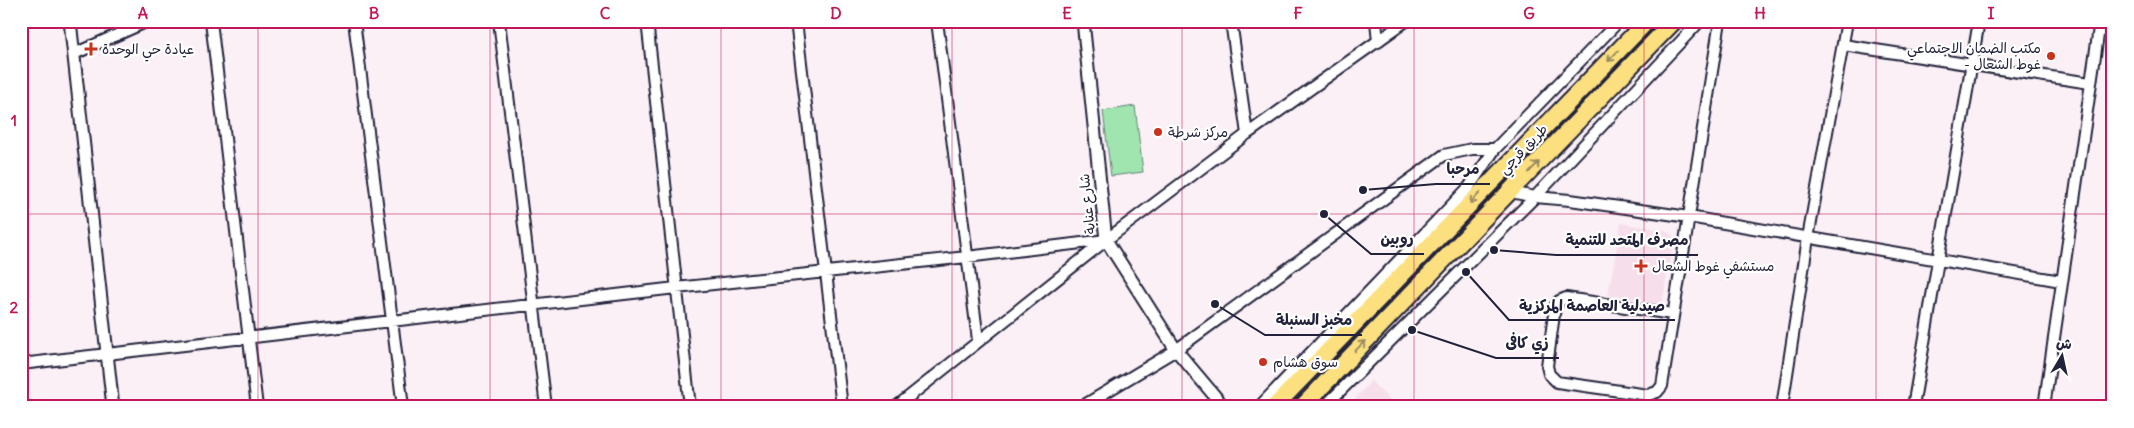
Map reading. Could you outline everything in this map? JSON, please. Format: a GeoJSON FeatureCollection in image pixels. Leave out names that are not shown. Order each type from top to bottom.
{"type":"FeatureCollection","features":[{"type":"Feature","properties":{"kind":"highway","name":"طريق قرجي"},"geometry":{"type":"LineString","coordinates":[[1274,407],[1646,21]]}},
{"type":"Feature","properties":{"kind":"highway","name":"طريق قرجي"},"geometry":{"type":"LineString","coordinates":[[1302,407],[1674,21]]}},
{"type":"Feature","properties":{"kind":"street"},"geometry":{"type":"LineString","coordinates":[[70,21],[113,407]]}},
{"type":"Feature","properties":{"kind":"street"},"geometry":{"type":"LineString","coordinates":[[74,54],[148,21]]}},
{"type":"Feature","properties":{"kind":"street"},"geometry":{"type":"LineString","coordinates":[[211,21],[257,407]]}},
{"type":"Feature","properties":{"kind":"street"},"geometry":{"type":"LineString","coordinates":[[354,21],[403,407]]}},
{"type":"Feature","properties":{"kind":"street"},"geometry":{"type":"LineString","coordinates":[[499,21],[535,304],[546,407]]}},
{"type":"Feature","properties":{"kind":"street"},"geometry":{"type":"LineString","coordinates":[[647,21],[690,407]]}},
{"type":"Feature","properties":{"kind":"street"},"geometry":{"type":"LineString","coordinates":[[796,21],[842,407]]}},
{"type":"Feature","properties":{"kind":"street"},"geometry":{"type":"LineString","coordinates":[[937,21],[978,340]]}},
{"type":"Feature","properties":{"kind":"street","name":"شارع عنابة"},"geometry":{"type":"LineString","coordinates":[[1083,21],[1106,240],[1176,350],[1224,407]]}},
{"type":"Feature","properties":{"kind":"street"},"geometry":{"type":"LineString","coordinates":[[1231,21],[1247,134]]}},
{"type":"Feature","properties":{"kind":"street"},"geometry":{"type":"LineString","coordinates":[[1376,21],[1378,42]]}},
{"type":"Feature","properties":{"kind":"street"},"geometry":{"type":"LineString","coordinates":[[896,407],[1106,240],[1247,134],[1406,21]]}},
{"type":"Feature","properties":{"kind":"street"},"geometry":{"type":"LineString","coordinates":[[1259,407],[1469,187],[1495,149],[1619,21]]}},
{"type":"Feature","properties":{"kind":"street"},"geometry":{"type":"LineString","coordinates":[[1324,407],[1535,197],[1700,21]]}},
{"type":"Feature","properties":{"kind":"street"},"geometry":{"type":"LineString","coordinates":[[1672,314],[1566,298],[1559,301],[1555,307],[1547,366],[1549,374],[1557,382],[1648,395],[1657,392],[1662,386],[1720,21]]}},
{"type":"Feature","properties":{"kind":"street"},"geometry":{"type":"LineString","coordinates":[[1782,407],[1808,238],[1847,21]]}},
{"type":"Feature","properties":{"kind":"street"},"geometry":{"type":"LineString","coordinates":[[1913,407],[1979,21]]}},
{"type":"Feature","properties":{"kind":"street"},"geometry":{"type":"LineString","coordinates":[[2044,407],[2100,21]]}},
{"type":"Feature","properties":{"kind":"street"},"geometry":{"type":"LineString","coordinates":[[1843,45],[2090,83]]}},
{"type":"Feature","properties":{"kind":"street"},"geometry":{"type":"LineString","coordinates":[[1081,407],[1176,350],[1444,156],[1472,149],[1495,149]]}},
{"type":"Feature","properties":{"kind":"street"},"geometry":{"type":"LineString","coordinates":[[1511,192],[1535,197],[1570,200],[1689,217],[1937,258],[2061,281]]}},
{"type":"Feature","properties":{"kind":"street"},"geometry":{"type":"LineString","coordinates":[[21,364],[1106,240]]}},
{"type":"Feature","properties":{"kind":"shaded area","name":"مستشفي غوط الشعال"},"geometry":{"type":"Polygon","coordinates":[[[1621,223],[1665,230],[1674,237],[1662,305],[1608,295],[1621,223]]]}},
{"type":"Feature","properties":{"kind":"shaded area"},"geometry":{"type":"Polygon","coordinates":[[[1371,381],[1397,407],[1348,407],[1371,381]]]}},
{"type":"Feature","properties":{"kind":"green space"},"geometry":{"type":"Polygon","coordinates":[[[1135,106],[1143,172],[1111,176],[1103,111],[1135,106]]]}},
{"type":"Feature","properties":{"kind":"place","name":"عيادة حي الوحدة"},"geometry":{"type":"Point","coordinates":[91,49]}},
{"type":"Feature","properties":{"kind":"place","name":"مكتب الضمان الاجتماعي - غوط الشعال"},"geometry":{"type":"Point","coordinates":[2051,56]}},
{"type":"Feature","properties":{"kind":"place","name":"مركز شرطة"},"geometry":{"type":"Point","coordinates":[1158,132]}},
{"type":"Feature","properties":{"kind":"place","name":"مرحبا"},"geometry":{"type":"Point","coordinates":[1363,190]}},
{"type":"Feature","properties":{"kind":"place","name":"روبين"},"geometry":{"type":"Point","coordinates":[1324,214]}},
{"type":"Feature","properties":{"kind":"place","name":"مصرف المتحد للتنمية"},"geometry":{"type":"Point","coordinates":[1494,250]}},
{"type":"Feature","properties":{"kind":"place","name":"مستشفي غوط الشعال"},"geometry":{"type":"Point","coordinates":[1641,266]}},
{"type":"Feature","properties":{"kind":"place","name":"صيدلية العاصمة المركزية"},"geometry":{"type":"Point","coordinates":[1466,272]}},
{"type":"Feature","properties":{"kind":"place","name":"مخبز السنبلة"},"geometry":{"type":"Point","coordinates":[1215,304]}},
{"type":"Feature","properties":{"kind":"place","name":"زي كافى"},"geometry":{"type":"Point","coordinates":[1412,330]}},
{"type":"Feature","properties":{"kind":"place","name":"سوق هشام"},"geometry":{"type":"Point","coordinates":[1263,362]}}]}
